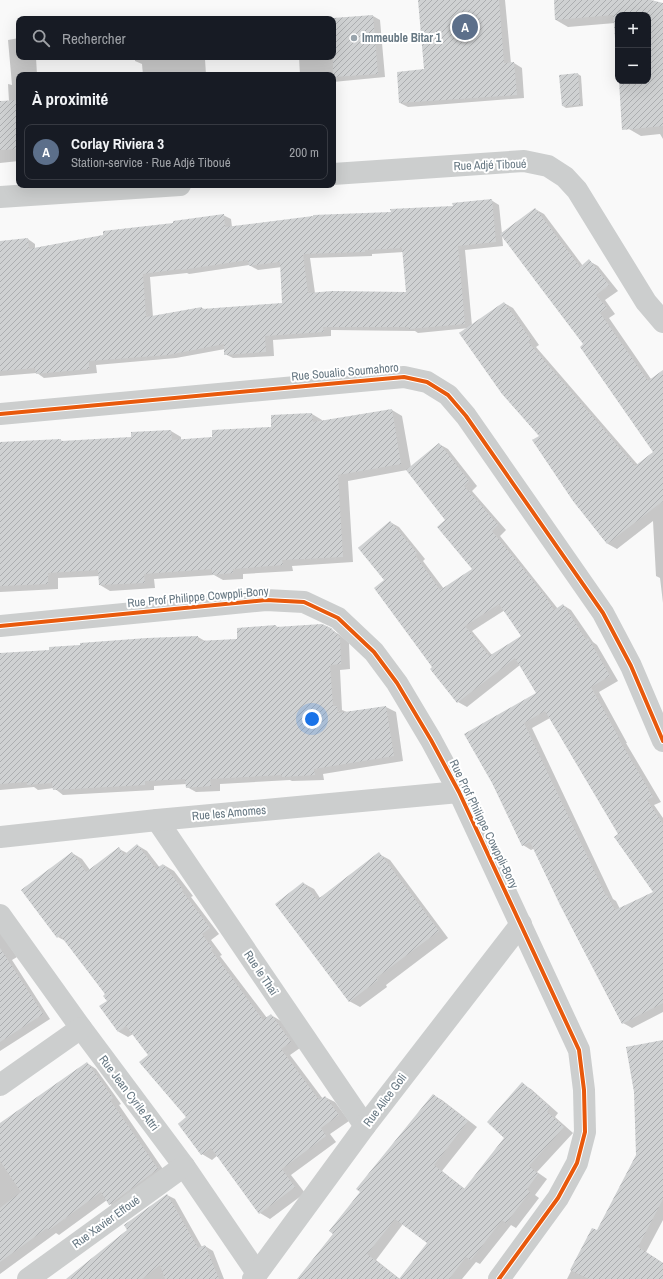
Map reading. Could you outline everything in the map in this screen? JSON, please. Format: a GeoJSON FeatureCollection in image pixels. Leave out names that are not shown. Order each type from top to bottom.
{"type":"FeatureCollection","features":[{"type":"Feature","properties":{"kind":"street","name":"Rue Adjé Tiboué"},"geometry":{"type":"LineString","coordinates":[[336,174],[524,161],[548,166],[565,177],[577,190],[646,302],[663,322]]}},
{"type":"Feature","properties":{"kind":"street"},"geometry":{"type":"LineString","coordinates":[[0,197],[135,188]]}},
{"type":"Feature","properties":{"kind":"street","name":"Rue Soualio Soumahoro"},"geometry":{"type":"LineString","coordinates":[[0,414],[404,376],[427,382],[448,395],[466,416],[603,613],[631,666],[663,741]]}},
{"type":"Feature","properties":{"kind":"street","name":"Rue Prof Philippe Cowppli-Bony"},"geometry":{"type":"LineString","coordinates":[[0,626],[266,600],[304,602],[338,618],[374,652],[397,683],[431,740],[459,792],[579,1050],[584,1090],[586,1132],[577,1164],[558,1198],[499,1279]]}},
{"type":"Feature","properties":{"kind":"street","name":"Rue les Amomes"},"geometry":{"type":"LineString","coordinates":[[0,837],[157,820],[459,792]]}},
{"type":"Feature","properties":{"kind":"street","name":"Rue le Thaï"},"geometry":{"type":"LineString","coordinates":[[157,820],[365,1126]]}},
{"type":"Feature","properties":{"kind":"street","name":"Rue Jean Cyrile Attri"},"geometry":{"type":"LineString","coordinates":[[0,915],[81,1028],[184,1166],[255,1276]]}},
{"type":"Feature","properties":{"kind":"street","name":"Rue Alice Goli"},"geometry":{"type":"LineString","coordinates":[[255,1276],[365,1126],[521,924]]}},
{"type":"Feature","properties":{"kind":"street"},"geometry":{"type":"LineString","coordinates":[[0,1085],[81,1028]]}},
{"type":"Feature","properties":{"kind":"street","name":"Rue Xavier Effoué"},"geometry":{"type":"LineString","coordinates":[[28,1279],[184,1166]]}},
{"type":"Feature","properties":{"kind":"building"},"geometry":{"type":"Polygon","coordinates":[[[418,0],[499,0],[504,63],[514,62],[517,95],[399,103],[397,72],[424,69],[418,0]]]}},
{"type":"Feature","properties":{"kind":"building"},"geometry":{"type":"Polygon","coordinates":[[[554,0],[651,0],[663,3],[663,126],[622,130],[619,84],[651,84],[651,12],[615,12],[615,39],[613,15],[555,20],[554,0]]]}},
{"type":"Feature","properties":{"kind":"building","name":"Immeuble Bitar 1"},"geometry":{"type":"Polygon","coordinates":[[[373,15],[378,74],[336,77],[336,72],[333,72],[333,60],[336,60],[336,18],[373,15]]]}},
{"type":"Feature","properties":{"kind":"building"},"geometry":{"type":"Polygon","coordinates":[[[578,73],[580,105],[562,106],[559,75],[578,73]]]}},
{"type":"Feature","properties":{"kind":"building"},"geometry":{"type":"Polygon","coordinates":[[[16,100],[16,149],[0,150],[0,101],[16,100]]]}},
{"type":"Feature","properties":{"kind":"building"},"geometry":{"type":"Polygon","coordinates":[[[492,199],[496,242],[458,246],[465,324],[409,329],[409,327],[323,327],[324,332],[265,336],[266,352],[224,355],[224,344],[168,355],[89,361],[89,369],[36,374],[35,368],[0,371],[0,241],[28,238],[29,249],[103,235],[103,231],[173,223],[173,221],[224,214],[225,227],[313,215],[391,212],[390,209],[453,206],[452,203],[492,199]],[[402,248],[365,250],[365,252],[303,254],[308,293],[332,291],[406,292],[402,248]],[[248,260],[143,274],[146,317],[202,307],[202,309],[282,303],[280,262],[249,266],[248,260]]]}},
{"type":"Feature","properties":{"kind":"building"},"geometry":{"type":"Polygon","coordinates":[[[535,208],[580,267],[589,259],[609,285],[596,295],[607,308],[600,313],[648,381],[663,370],[663,501],[607,544],[573,501],[532,440],[539,436],[502,394],[459,333],[504,302],[531,340],[528,342],[635,466],[653,452],[580,347],[583,344],[500,234],[535,208]]]}},
{"type":"Feature","properties":{"kind":"building"},"geometry":{"type":"Polygon","coordinates":[[[392,409],[401,464],[338,475],[343,557],[282,560],[283,565],[233,569],[233,573],[212,575],[212,569],[144,574],[145,583],[99,585],[98,570],[48,573],[48,584],[0,586],[0,442],[61,439],[61,441],[131,437],[131,432],[171,430],[172,440],[212,437],[212,430],[271,427],[271,415],[312,413],[313,422],[392,409]]]}},
{"type":"Feature","properties":{"kind":"building"},"geometry":{"type":"Polygon","coordinates":[[[439,443],[469,481],[464,486],[498,525],[492,531],[545,596],[554,610],[563,604],[586,640],[588,638],[610,676],[591,687],[618,738],[653,797],[647,800],[663,824],[663,1003],[622,1024],[560,905],[530,842],[522,846],[492,783],[464,734],[536,693],[515,658],[457,703],[430,669],[432,667],[374,588],[384,580],[358,548],[390,521],[417,553],[415,555],[440,590],[472,569],[437,527],[445,520],[406,470],[439,443]],[[499,604],[465,626],[489,656],[521,636],[499,604]],[[545,711],[524,723],[606,896],[607,895],[615,910],[653,892],[614,837],[618,834],[545,711]]]}},
{"type":"Feature","properties":{"kind":"building"},"geometry":{"type":"Polygon","coordinates":[[[322,624],[331,628],[340,637],[341,664],[330,665],[333,706],[337,706],[338,713],[386,706],[394,756],[314,769],[315,775],[282,777],[282,775],[210,779],[211,786],[186,788],[185,779],[145,781],[145,785],[53,790],[52,783],[27,785],[27,782],[0,784],[0,653],[49,650],[49,647],[80,645],[80,643],[147,638],[198,636],[198,641],[237,639],[237,628],[322,624]]]}},
{"type":"Feature","properties":{"kind":"building"},"geometry":{"type":"Polygon","coordinates":[[[137,844],[156,869],[163,864],[183,890],[182,891],[210,928],[202,934],[213,949],[211,950],[263,1020],[271,1014],[291,1042],[281,1049],[319,1100],[325,1096],[339,1115],[321,1128],[326,1136],[282,1169],[295,1187],[259,1214],[211,1148],[201,1155],[178,1124],[186,1117],[139,1062],[148,1055],[126,1026],[118,1032],[99,1006],[107,1001],[103,996],[105,994],[60,935],[57,938],[21,890],[72,852],[86,872],[119,847],[124,855],[137,844]]]}},
{"type":"Feature","properties":{"kind":"building"},"geometry":{"type":"Polygon","coordinates":[[[379,852],[439,931],[376,978],[378,980],[349,1002],[275,904],[303,882],[317,900],[379,852]]]}},
{"type":"Feature","properties":{"kind":"building"},"geometry":{"type":"Polygon","coordinates":[[[0,948],[43,1014],[0,1042],[0,948]]]}},
{"type":"Feature","properties":{"kind":"building"},"geometry":{"type":"Polygon","coordinates":[[[663,1040],[663,1199],[638,1247],[663,1263],[663,1279],[589,1279],[570,1270],[592,1228],[597,1230],[636,1155],[634,1092],[626,1047],[663,1040]]]}},
{"type":"Feature","properties":{"kind":"building"},"geometry":{"type":"Polygon","coordinates":[[[87,1062],[113,1098],[110,1100],[158,1169],[109,1205],[101,1192],[49,1230],[47,1228],[0,1262],[0,1208],[21,1192],[0,1161],[0,1123],[87,1062]]]}},
{"type":"Feature","properties":{"kind":"building"},"geometry":{"type":"Polygon","coordinates":[[[522,1082],[550,1107],[547,1112],[564,1127],[529,1166],[538,1174],[527,1189],[530,1192],[506,1223],[502,1220],[471,1260],[466,1257],[449,1279],[399,1279],[297,1279],[333,1234],[329,1231],[360,1192],[356,1189],[433,1094],[468,1121],[434,1165],[464,1189],[504,1138],[487,1122],[522,1082]],[[395,1219],[367,1254],[399,1279],[427,1243],[395,1219]]]}},
{"type":"Feature","properties":{"kind":"building"},"geometry":{"type":"Polygon","coordinates":[[[167,1194],[198,1248],[205,1245],[219,1279],[165,1279],[160,1265],[142,1279],[66,1279],[127,1230],[124,1225],[167,1194]]]}},
{"type":"Feature","properties":{"kind":"cycle path"},"geometry":{"type":"LineString","coordinates":[[0,414],[404,377],[427,382],[448,395],[466,416],[603,613],[631,666],[663,741]]}},
{"type":"Feature","properties":{"kind":"cycle path"},"geometry":{"type":"LineString","coordinates":[[0,626],[266,600],[304,602],[338,618],[374,652],[397,683],[431,740],[459,792],[579,1050],[584,1090],[585,1132],[577,1163],[558,1198],[499,1279]]}},
{"type":"Feature","properties":{"kind":"place","name":"Corlay Riviera 3"},"geometry":{"type":"Point","coordinates":[465,27]}},
{"type":"Feature","properties":{"kind":"place","name":"Immeuble Bitar 1"},"geometry":{"type":"Point","coordinates":[354,38]}}]}
